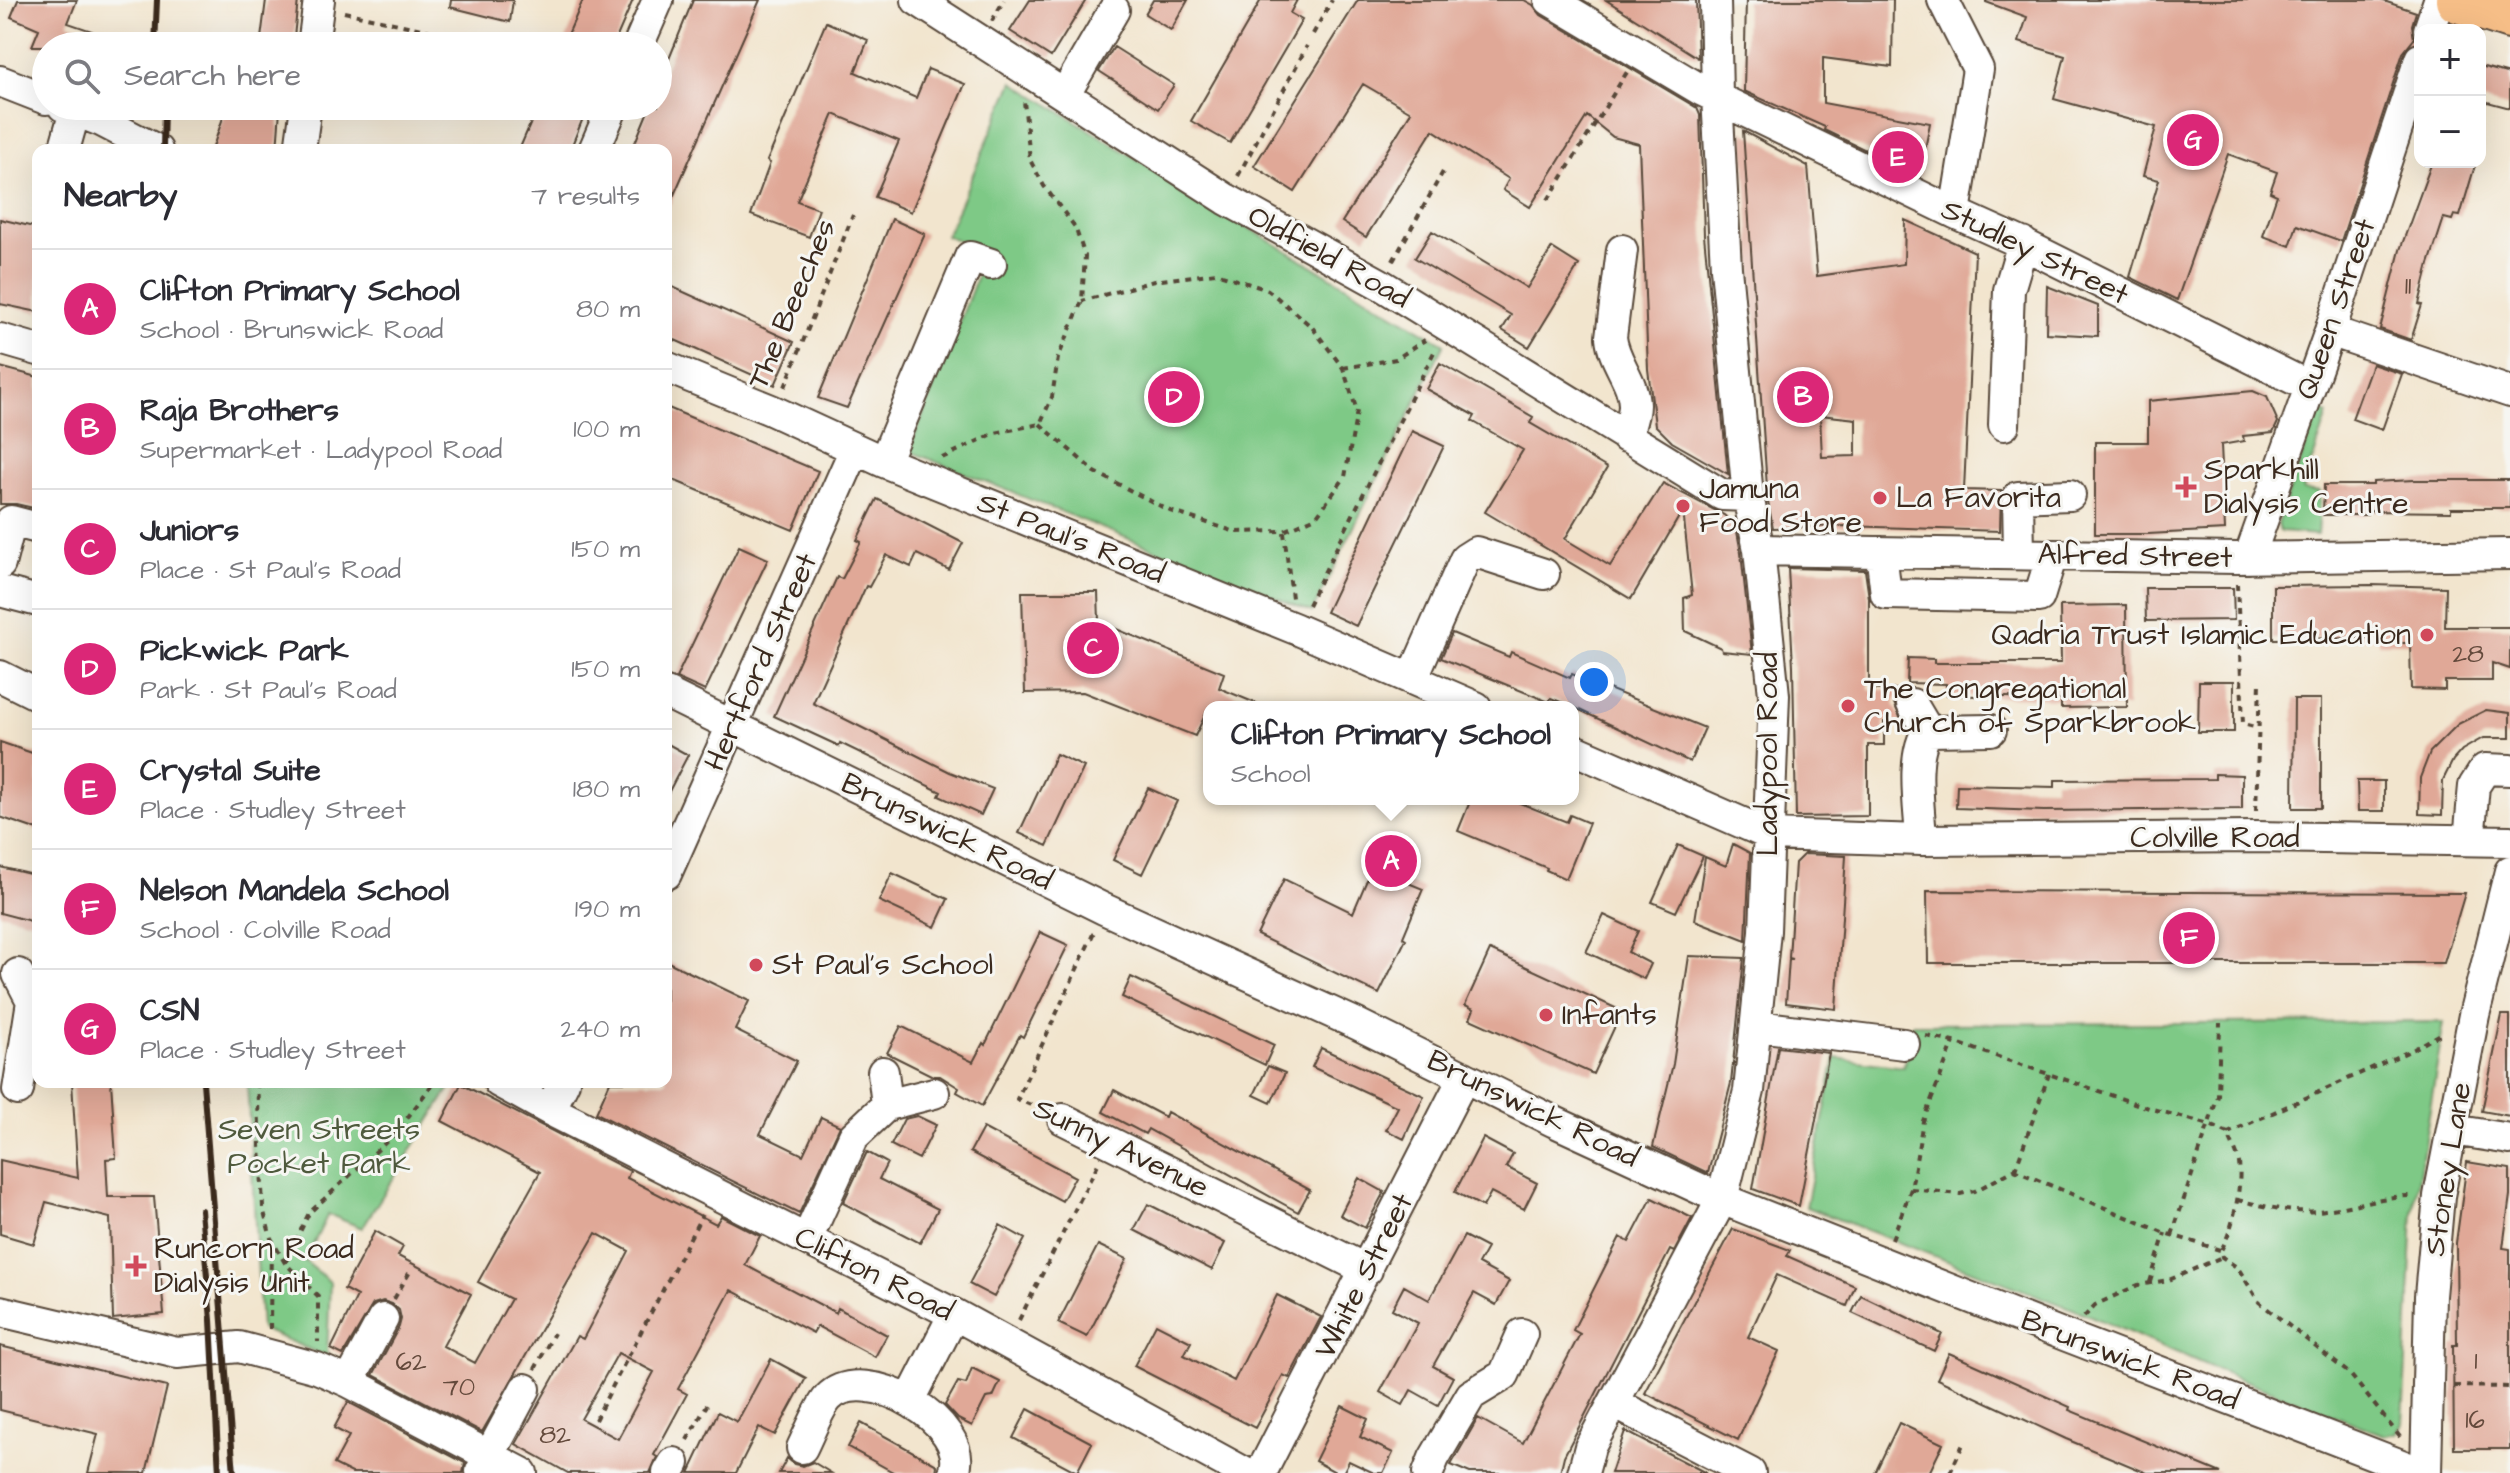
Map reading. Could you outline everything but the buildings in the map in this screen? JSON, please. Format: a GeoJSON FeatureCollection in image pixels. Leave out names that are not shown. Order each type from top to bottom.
{"type":"FeatureCollection","features":[{"type":"Feature","properties":{"kind":"highway"},"geometry":{"type":"LineString","coordinates":[[2458,0],[2510,17]]}},
{"type":"Feature","properties":{"kind":"street"},"geometry":{"type":"LineString","coordinates":[[644,32],[658,0]]}},
{"type":"Feature","properties":{"kind":"street","name":"Oldfield Road"},"geometry":{"type":"LineString","coordinates":[[917,0],[1226,199],[1380,284],[1722,495],[1748,496]]}},
{"type":"Feature","properties":{"kind":"street","name":"Studley Street"},"geometry":{"type":"LineString","coordinates":[[1550,0],[1717,96],[1955,213],[2023,243],[2310,387]]}},
{"type":"Feature","properties":{"kind":"street","name":"Ladypool Road"},"geometry":{"type":"LineString","coordinates":[[1583,1473],[1590,1447],[1722,1199],[1749,1091],[1757,1026],[1770,835],[1774,695],[1759,550],[1748,496],[1726,268],[1715,0]]}},
{"type":"Feature","properties":{"kind":"street"},"geometry":{"type":"LineString","coordinates":[[1943,0],[1978,69],[1955,213]]}},
{"type":"Feature","properties":{"kind":"street"},"geometry":{"type":"LineString","coordinates":[[2431,24],[2439,0]]}},
{"type":"Feature","properties":{"kind":"street"},"geometry":{"type":"LineString","coordinates":[[315,32],[318,3]]}},
{"type":"Feature","properties":{"kind":"street"},"geometry":{"type":"LineString","coordinates":[[1065,94],[1114,10]]}},
{"type":"Feature","properties":{"kind":"street","name":"Queen Street"},"geometry":{"type":"LineString","coordinates":[[2242,558],[2310,387],[2414,77]]}},
{"type":"Feature","properties":{"kind":"street"},"geometry":{"type":"LineString","coordinates":[[0,81],[32,94]]}},
{"type":"Feature","properties":{"kind":"street"},"geometry":{"type":"LineString","coordinates":[[65,144],[68,120]]}},
{"type":"Feature","properties":{"kind":"street"},"geometry":{"type":"LineString","coordinates":[[99,120],[145,144]]}},
{"type":"Feature","properties":{"kind":"street"},"geometry":{"type":"LineString","coordinates":[[301,144],[304,120]]}},
{"type":"Feature","properties":{"kind":"street"},"geometry":{"type":"LineString","coordinates":[[597,144],[607,120]]}},
{"type":"Feature","properties":{"kind":"street"},"geometry":{"type":"LineString","coordinates":[[2004,425],[2009,290],[2023,243]]}},
{"type":"Feature","properties":{"kind":"street"},"geometry":{"type":"LineString","coordinates":[[1622,250],[1611,337],[1612,349],[1632,392],[1634,406],[1626,437]]}},
{"type":"Feature","properties":{"kind":"street"},"geometry":{"type":"LineString","coordinates":[[897,467],[970,257],[991,264]]}},
{"type":"Feature","properties":{"kind":"street"},"geometry":{"type":"LineString","coordinates":[[2330,331],[2510,392]]}},
{"type":"Feature","properties":{"kind":"street"},"geometry":{"type":"LineString","coordinates":[[0,339],[32,348]]}},
{"type":"Feature","properties":{"kind":"street","name":"St Paul's Road"},"geometry":{"type":"LineString","coordinates":[[672,369],[897,467],[1296,629],[1462,701]]}},
{"type":"Feature","properties":{"kind":"street","name":"Hertford Street"},"geometry":{"type":"LineString","coordinates":[[672,861],[855,449]]}},
{"type":"Feature","properties":{"kind":"street"},"geometry":{"type":"LineString","coordinates":[[2019,554],[2018,497],[2070,495]]}},
{"type":"Feature","properties":{"kind":"street"},"geometry":{"type":"LineString","coordinates":[[0,564],[11,521],[32,526]]}},
{"type":"Feature","properties":{"kind":"street","name":"Alfred Street"},"geometry":{"type":"LineString","coordinates":[[1759,550],[2242,558],[2510,554]]}},
{"type":"Feature","properties":{"kind":"street"},"geometry":{"type":"LineString","coordinates":[[1412,679],[1465,559],[1476,552],[1544,574]]}},
{"type":"Feature","properties":{"kind":"street"},"geometry":{"type":"LineString","coordinates":[[1881,552],[1886,594],[2024,597],[2039,597],[2052,555]]}},
{"type":"Feature","properties":{"kind":"street"},"geometry":{"type":"LineString","coordinates":[[0,591],[32,599]]}},
{"type":"Feature","properties":{"kind":"street"},"geometry":{"type":"LineString","coordinates":[[0,676],[32,692]]}},
{"type":"Feature","properties":{"kind":"street","name":"Brunswick Road"},"geometry":{"type":"LineString","coordinates":[[672,696],[1104,909],[1357,1024],[1722,1199],[2424,1473]]}},
{"type":"Feature","properties":{"kind":"street"},"geometry":{"type":"LineString","coordinates":[[1912,704],[1928,731]]}},
{"type":"Feature","properties":{"kind":"street"},"geometry":{"type":"LineString","coordinates":[[1928,731],[1991,730]]}},
{"type":"Feature","properties":{"kind":"street"},"geometry":{"type":"LineString","coordinates":[[1921,840],[1918,767],[1921,741],[1928,731]]}},
{"type":"Feature","properties":{"kind":"street"},"geometry":{"type":"LineString","coordinates":[[1579,752],[1770,835]]}},
{"type":"Feature","properties":{"kind":"street"},"geometry":{"type":"LineString","coordinates":[[2469,840],[2474,786],[2485,769],[2510,770]]}},
{"type":"Feature","properties":{"kind":"street","name":"Colville Road"},"geometry":{"type":"LineString","coordinates":[[1770,835],[1921,840],[2255,837],[2510,841]]}},
{"type":"Feature","properties":{"kind":"street","name":"Stoney Lane"},"geometry":{"type":"LineString","coordinates":[[2424,1473],[2430,1296],[2439,1196],[2474,1015],[2510,871]]}},
{"type":"Feature","properties":{"kind":"street"},"geometry":{"type":"LineString","coordinates":[[18,1090],[32,1001],[19,972]]}},
{"type":"Feature","properties":{"kind":"street"},"geometry":{"type":"LineString","coordinates":[[1757,1026],[1904,1044]]}},
{"type":"Feature","properties":{"kind":"street"},"geometry":{"type":"LineString","coordinates":[[883,1072],[887,1105]]}},
{"type":"Feature","properties":{"kind":"street","name":"White Street"},"geometry":{"type":"LineString","coordinates":[[1261,1473],[1464,1077]]}},
{"type":"Feature","properties":{"kind":"street","name":"Clifton Road"},"geometry":{"type":"LineString","coordinates":[[510,1088],[954,1314],[1245,1473]]}},
{"type":"Feature","properties":{"kind":"street"},"geometry":{"type":"LineString","coordinates":[[550,1110],[561,1088]]}},
{"type":"Feature","properties":{"kind":"street"},"geometry":{"type":"LineString","coordinates":[[807,1239],[854,1136],[887,1105],[934,1093]]}},
{"type":"Feature","properties":{"kind":"street","name":"Sunny Avenue"},"geometry":{"type":"LineString","coordinates":[[1063,1119],[1367,1270]]}},
{"type":"Feature","properties":{"kind":"street"},"geometry":{"type":"LineString","coordinates":[[2453,1130],[2510,1139]]}},
{"type":"Feature","properties":{"kind":"street"},"geometry":{"type":"LineString","coordinates":[[0,1311],[177,1353],[239,1347],[317,1368],[349,1382],[485,1464],[522,1473]]}},
{"type":"Feature","properties":{"kind":"street"},"geometry":{"type":"LineString","coordinates":[[910,1400],[954,1314]]}},
{"type":"Feature","properties":{"kind":"street"},"geometry":{"type":"LineString","coordinates":[[349,1382],[383,1319]]}},
{"type":"Feature","properties":{"kind":"street"},"geometry":{"type":"LineString","coordinates":[[1428,1473],[1471,1395],[1504,1375],[1522,1334]]}},
{"type":"Feature","properties":{"kind":"street"},"geometry":{"type":"LineString","coordinates":[[802,1448],[829,1397],[850,1386],[874,1388],[910,1400],[938,1422],[954,1446],[958,1462],[954,1473]]}},
{"type":"Feature","properties":{"kind":"street"},"geometry":{"type":"LineString","coordinates":[[485,1464],[525,1389]]}},
{"type":"Feature","properties":{"kind":"street"},"geometry":{"type":"LineString","coordinates":[[1614,1403],[1750,1473]]}},
{"type":"Feature","properties":{"kind":"path"},"geometry":{"type":"LineString","coordinates":[[1313,34],[1332,0]]}},
{"type":"Feature","properties":{"kind":"path"},"geometry":{"type":"LineString","coordinates":[[318,3],[439,32]]}},
{"type":"Feature","properties":{"kind":"path"},"geometry":{"type":"LineString","coordinates":[[1226,199],[1307,46]]}},
{"type":"Feature","properties":{"kind":"path"},"geometry":{"type":"LineString","coordinates":[[1548,200],[1638,53]]}},
{"type":"Feature","properties":{"kind":"path"},"geometry":{"type":"LineString","coordinates":[[1018,63],[1028,122],[1030,160],[1044,186],[1075,227],[1085,256],[1082,301],[1058,358],[1052,397],[1040,424]]}},
{"type":"Feature","properties":{"kind":"path"},"geometry":{"type":"LineString","coordinates":[[1380,284],[1444,170]]}},
{"type":"Feature","properties":{"kind":"path","name":"The Beeches"},"geometry":{"type":"LineString","coordinates":[[771,410],[785,386],[853,215]]}},
{"type":"Feature","properties":{"kind":"path"},"geometry":{"type":"LineString","coordinates":[[1040,424],[1095,472],[1170,511],[1236,532],[1284,531],[1316,517],[1345,477],[1357,411],[1343,368],[1312,327],[1268,290],[1216,273],[1154,281],[1082,301]]}},
{"type":"Feature","properties":{"kind":"path"},"geometry":{"type":"LineString","coordinates":[[1343,368],[1396,359],[1447,326]]}},
{"type":"Feature","properties":{"kind":"path"},"geometry":{"type":"LineString","coordinates":[[1296,629],[1447,326]]}},
{"type":"Feature","properties":{"kind":"path"},"geometry":{"type":"LineString","coordinates":[[897,467],[995,433],[1040,424]]}},
{"type":"Feature","properties":{"kind":"path"},"geometry":{"type":"LineString","coordinates":[[1284,531],[1296,629]]}},
{"type":"Feature","properties":{"kind":"path"},"geometry":{"type":"LineString","coordinates":[[2242,558],[2238,647],[2243,724],[2258,728]]}},
{"type":"Feature","properties":{"kind":"path"},"geometry":{"type":"LineString","coordinates":[[2255,837],[2260,682]]}},
{"type":"Feature","properties":{"kind":"path","name":"Sunny Avenue"},"geometry":{"type":"LineString","coordinates":[[1063,1119],[1017,1099],[1104,909]]}},
{"type":"Feature","properties":{"kind":"path"},"geometry":{"type":"LineString","coordinates":[[2228,1133],[2414,1049],[2474,1015]]}},
{"type":"Feature","properties":{"kind":"path"},"geometry":{"type":"LineString","coordinates":[[2172,1235],[2218,1096],[2220,1023]]}},
{"type":"Feature","properties":{"kind":"path"},"geometry":{"type":"LineString","coordinates":[[1904,1044],[1915,1033],[1954,1042],[2228,1133],[2239,1162],[2236,1200],[2228,1238],[2221,1250],[2222,1257],[2238,1268],[2259,1302],[2350,1374],[2404,1443]]}},
{"type":"Feature","properties":{"kind":"path"},"geometry":{"type":"LineString","coordinates":[[1882,1263],[1911,1189],[1923,1121],[1954,1042]]}},
{"type":"Feature","properties":{"kind":"path"},"geometry":{"type":"LineString","coordinates":[[1911,1189],[1960,1194],[1975,1191],[2014,1170],[2049,1074]]}},
{"type":"Feature","properties":{"kind":"path"},"geometry":{"type":"LineString","coordinates":[[257,1088],[263,1208],[271,1238],[285,1263],[318,1296],[317,1368]]}},
{"type":"Feature","properties":{"kind":"path"},"geometry":{"type":"LineString","coordinates":[[285,1263],[309,1213],[396,1133],[430,1088]]}},
{"type":"Feature","properties":{"kind":"path"},"geometry":{"type":"LineString","coordinates":[[1007,1344],[1110,1140]]}},
{"type":"Feature","properties":{"kind":"path"},"geometry":{"type":"LineString","coordinates":[[2014,1170],[2165,1233],[2221,1250]]}},
{"type":"Feature","properties":{"kind":"path"},"geometry":{"type":"LineString","coordinates":[[595,1420],[715,1191]]}},
{"type":"Feature","properties":{"kind":"path"},"geometry":{"type":"LineString","coordinates":[[2236,1200],[2282,1210],[2323,1211],[2388,1196],[2439,1196]]}},
{"type":"Feature","properties":{"kind":"path"},"geometry":{"type":"LineString","coordinates":[[2150,1282],[2165,1233]]}},
{"type":"Feature","properties":{"kind":"path"},"geometry":{"type":"LineString","coordinates":[[270,1356],[271,1238]]}},
{"type":"Feature","properties":{"kind":"path"},"geometry":{"type":"LineString","coordinates":[[2067,1336],[2095,1305],[2150,1282],[2169,1280],[2222,1257]]}},
{"type":"Feature","properties":{"kind":"path"},"geometry":{"type":"LineString","coordinates":[[383,1319],[411,1270]]}},
{"type":"Feature","properties":{"kind":"path"},"geometry":{"type":"LineString","coordinates":[[525,1389],[554,1333]]}},
{"type":"Feature","properties":{"kind":"path"},"geometry":{"type":"LineString","coordinates":[[2427,1386],[2510,1387]]}},
{"type":"Feature","properties":{"kind":"path"},"geometry":{"type":"LineString","coordinates":[[671,1468],[707,1405]]}},
{"type":"Feature","properties":{"kind":"path"},"geometry":{"type":"LineString","coordinates":[[1950,1473],[1964,1442]]}},
{"type":"Feature","properties":{"kind":"green space"},"geometry":{"type":"Polygon","coordinates":[[[1013,82],[1225,214],[1444,344],[1312,612],[909,451],[987,251],[946,236],[1013,82]]]}},
{"type":"Feature","properties":{"kind":"green space"},"geometry":{"type":"Polygon","coordinates":[[[2319,409],[2328,414],[2303,490],[2320,492],[2317,535],[2280,532],[2278,524],[2319,409]]]}},
{"type":"Feature","properties":{"kind":"green space"},"geometry":{"type":"Polygon","coordinates":[[[2444,1022],[2413,1213],[2403,1423],[2397,1433],[2384,1435],[2086,1314],[1806,1207],[1835,1058],[1904,1067],[1912,1024],[2444,1022]]]}},
{"type":"Feature","properties":{"kind":"green space","name":"Seven Streets Pocket Park"},"geometry":{"type":"Polygon","coordinates":[[[247,1088],[450,1088],[362,1228],[328,1214],[305,1261],[330,1282],[327,1357],[261,1329],[247,1088]]]}},
{"type":"Feature","properties":{"kind":"railway"},"geometry":{"type":"LineString","coordinates":[[156,32],[157,0]]}},
{"type":"Feature","properties":{"kind":"railway"},"geometry":{"type":"LineString","coordinates":[[163,144],[164,120]]}},
{"type":"Feature","properties":{"kind":"railway"},"geometry":{"type":"LineString","coordinates":[[203,1088],[234,1473]]}},
{"type":"Feature","properties":{"kind":"railway"},"geometry":{"type":"LineString","coordinates":[[201,1210],[211,1320],[219,1473]]}},
{"type":"Feature","properties":{"kind":"place","name":"CSN"},"geometry":{"type":"Point","coordinates":[2193,140]}},
{"type":"Feature","properties":{"kind":"place","name":"Crystal Suite"},"geometry":{"type":"Point","coordinates":[1898,157]}},
{"type":"Feature","properties":{"kind":"place","name":"Pickwick Park"},"geometry":{"type":"Point","coordinates":[1174,397]}},
{"type":"Feature","properties":{"kind":"place","name":"Raja Brothers"},"geometry":{"type":"Point","coordinates":[1803,397]}},
{"type":"Feature","properties":{"kind":"place","name":"Sparkhill Dialysis Centre"},"geometry":{"type":"Point","coordinates":[2186,487]}},
{"type":"Feature","properties":{"kind":"place","name":"La Favorita"},"geometry":{"type":"Point","coordinates":[1880,498]}},
{"type":"Feature","properties":{"kind":"place","name":"Jamuna Food Store"},"geometry":{"type":"Point","coordinates":[1683,506]}},
{"type":"Feature","properties":{"kind":"place","name":"Qadria Trust Islamic Education"},"geometry":{"type":"Point","coordinates":[2427,635]}},
{"type":"Feature","properties":{"kind":"place","name":"Juniors"},"geometry":{"type":"Point","coordinates":[1093,648]}},
{"type":"Feature","properties":{"kind":"place","name":"The Congregational Church of Sparkbrook"},"geometry":{"type":"Point","coordinates":[1848,706]}},
{"type":"Feature","properties":{"kind":"place","name":"Clifton Primary School"},"geometry":{"type":"Point","coordinates":[1391,861]}},
{"type":"Feature","properties":{"kind":"place","name":"Nelson Mandela School"},"geometry":{"type":"Point","coordinates":[2189,938]}},
{"type":"Feature","properties":{"kind":"place","name":"St Paul's School"},"geometry":{"type":"Point","coordinates":[756,965]}},
{"type":"Feature","properties":{"kind":"place","name":"Infants"},"geometry":{"type":"Point","coordinates":[1546,1015]}},
{"type":"Feature","properties":{"kind":"place","name":"Runcorn Road Dialysis Unit"},"geometry":{"type":"Point","coordinates":[136,1266]}}]}
